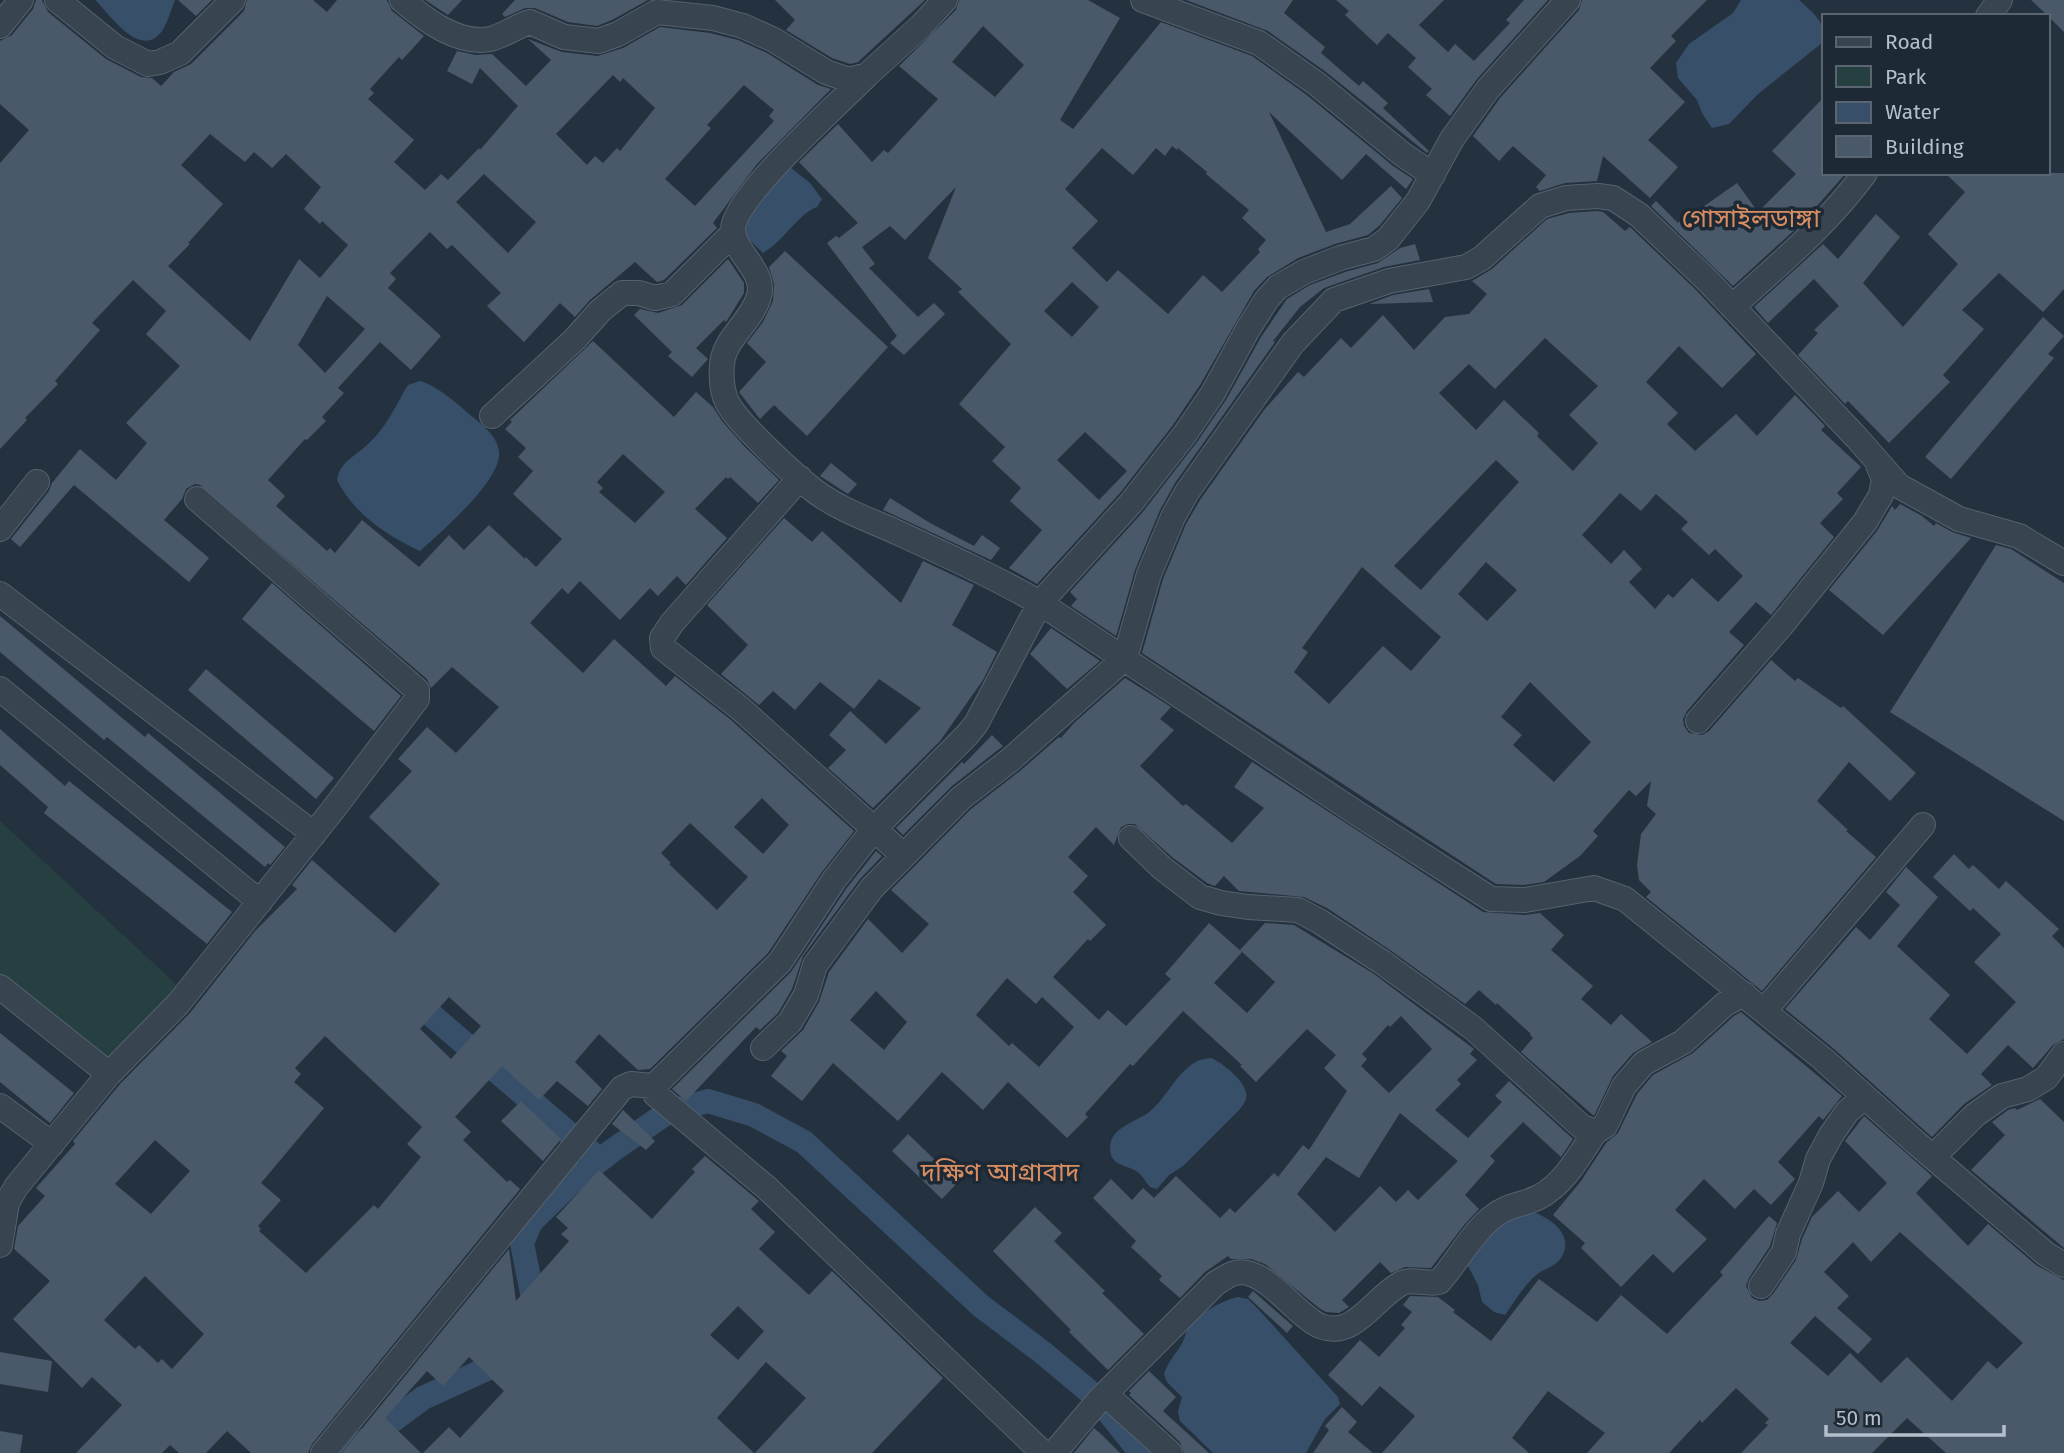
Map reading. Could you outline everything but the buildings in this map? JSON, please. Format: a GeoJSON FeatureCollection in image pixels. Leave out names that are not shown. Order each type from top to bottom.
{"type":"FeatureCollection","features":[{"type":"Feature","properties":{"kind":"street"},"geometry":{"type":"LineString","coordinates":[[0,26],[21,0]]}},
{"type":"Feature","properties":{"kind":"street"},"geometry":{"type":"LineString","coordinates":[[57,0],[115,47],[148,64],[180,53],[233,0]]}},
{"type":"Feature","properties":{"kind":"street"},"geometry":{"type":"LineString","coordinates":[[402,0],[447,31],[471,39],[491,39],[530,22],[564,37],[599,41],[618,34],[657,12],[713,18],[743,26],[774,40],[826,72],[849,80],[867,75]]}},
{"type":"Feature","properties":{"kind":"street"},"geometry":{"type":"LineString","coordinates":[[945,0],[798,144],[742,204],[734,220],[733,233],[756,272],[760,292],[755,310],[729,344],[722,362],[722,385],[727,402],[745,425],[817,492],[844,509],[1012,587],[1040,603],[1491,899],[1525,900],[1594,888],[1625,899],[1764,1010],[2046,1254],[2064,1265]]}},
{"type":"Feature","properties":{"kind":"street"},"geometry":{"type":"LineString","coordinates":[[1143,0],[1259,43],[1286,60],[1433,175]]}},
{"type":"Feature","properties":{"kind":"street"},"geometry":{"type":"LineString","coordinates":[[655,1091],[788,953],[834,880],[874,829],[976,724],[1040,603],[1131,503],[1185,434],[1213,393],[1248,329],[1278,287],[1304,272],[1374,249],[1388,239],[1418,201],[1452,139],[1488,89],[1568,0]]}},
{"type":"Feature","properties":{"kind":"street"},"geometry":{"type":"LineString","coordinates":[[1732,307],[1805,243],[1863,175]]}},
{"type":"Feature","properties":{"kind":"street"},"geometry":{"type":"LineString","coordinates":[[763,1048],[790,1022],[806,995],[815,965],[872,888],[961,798],[1010,760],[1125,658],[1149,574],[1173,517],[1187,492],[1293,343],[1334,300],[1389,281],[1466,267],[1482,258],[1540,206],[1566,198],[1598,196],[1614,198],[1639,215],[1732,307],[1899,486],[1959,519],[2019,536],[2064,563]]}},
{"type":"Feature","properties":{"kind":"street"},"geometry":{"type":"LineString","coordinates":[[492,416],[622,293],[639,293],[655,298],[672,294],[733,233]]}},
{"type":"Feature","properties":{"kind":"street"},"geometry":{"type":"LineString","coordinates":[[1698,721],[1781,626],[1866,522],[1881,495],[1884,479],[1878,465]]}},
{"type":"Feature","properties":{"kind":"street"},"geometry":{"type":"LineString","coordinates":[[800,478],[672,623],[662,638],[663,648],[741,709],[903,855]]}},
{"type":"Feature","properties":{"kind":"street"},"geometry":{"type":"LineString","coordinates":[[0,530],[37,482]]}},
{"type":"Feature","properties":{"kind":"street"},"geometry":{"type":"LineString","coordinates":[[0,1245],[8,1186],[52,1144],[109,1074],[178,1004],[314,834],[417,699],[417,690],[197,499]]}},
{"type":"Feature","properties":{"kind":"street"},"geometry":{"type":"LineString","coordinates":[[0,594],[314,834]]}},
{"type":"Feature","properties":{"kind":"street"},"geometry":{"type":"LineString","coordinates":[[0,689],[260,902]]}},
{"type":"Feature","properties":{"kind":"street"},"geometry":{"type":"LineString","coordinates":[[1764,1010],[1923,825]]}},
{"type":"Feature","properties":{"kind":"street"},"geometry":{"type":"LineString","coordinates":[[1131,838],[1162,868],[1200,897],[1248,907],[1298,910],[1319,921],[1473,1028],[1582,1127],[1595,1132]]}},
{"type":"Feature","properties":{"kind":"street"},"geometry":{"type":"LineString","coordinates":[[0,987],[109,1074]]}},
{"type":"Feature","properties":{"kind":"street"},"geometry":{"type":"LineString","coordinates":[[323,1453],[622,1088],[631,1084],[655,1091],[711,1139],[1052,1451],[1216,1283],[1237,1272],[1256,1275],[1319,1325],[1341,1329],[1402,1283],[1439,1282],[1488,1220],[1505,1207],[1541,1196],[1559,1182],[1595,1132],[1605,1126],[1624,1086],[1644,1063],[1683,1042],[1725,1004],[1744,994]]}},
{"type":"Feature","properties":{"kind":"street"},"geometry":{"type":"LineString","coordinates":[[1933,1157],[1975,1115],[2002,1096],[2028,1088],[2046,1078],[2064,1054]]}},
{"type":"Feature","properties":{"kind":"street"},"geometry":{"type":"LineString","coordinates":[[1761,1286],[1783,1252],[1818,1159],[1830,1135],[1847,1112],[1864,1097]]}},
{"type":"Feature","properties":{"kind":"street"},"geometry":{"type":"LineString","coordinates":[[0,1106],[52,1144]]}},
{"type":"Feature","properties":{"kind":"street"},"geometry":{"type":"LineString","coordinates":[[1102,1397],[1170,1453]]}},
{"type":"Feature","properties":{"kind":"green space"},"geometry":{"type":"Polygon","coordinates":[[[0,821],[178,986],[107,1061],[0,975],[0,821]]]}},
{"type":"Feature","properties":{"kind":"water"},"geometry":{"type":"Polygon","coordinates":[[[95,0],[175,0],[162,31],[153,39],[144,41],[126,32],[95,0]]]}},
{"type":"Feature","properties":{"kind":"water"},"geometry":{"type":"Polygon","coordinates":[[[1741,0],[1799,0],[1821,24],[1822,43],[1758,94],[1729,124],[1712,128],[1697,100],[1678,78],[1676,63],[1689,44],[1733,13],[1741,0]]]}},
{"type":"Feature","properties":{"kind":"water"},"geometry":{"type":"Polygon","coordinates":[[[790,167],[810,183],[822,199],[817,207],[804,215],[778,242],[763,253],[743,234],[743,215],[790,167]]]}},
{"type":"Feature","properties":{"kind":"water"},"geometry":{"type":"Polygon","coordinates":[[[420,381],[446,395],[483,426],[492,435],[499,451],[498,463],[481,490],[455,519],[420,551],[372,522],[352,503],[337,480],[345,463],[380,431],[408,385],[420,381]]]}},
{"type":"Feature","properties":{"kind":"water"},"geometry":{"type":"Polygon","coordinates":[[[1211,1058],[1222,1064],[1240,1081],[1246,1093],[1245,1102],[1183,1166],[1169,1175],[1157,1189],[1150,1187],[1136,1171],[1113,1159],[1111,1141],[1124,1126],[1148,1113],[1193,1063],[1211,1058]]]}},
{"type":"Feature","properties":{"kind":"water"},"geometry":{"type":"Polygon","coordinates":[[[1526,1210],[1557,1226],[1565,1241],[1565,1249],[1558,1261],[1531,1280],[1505,1315],[1494,1312],[1482,1302],[1478,1285],[1467,1264],[1488,1233],[1526,1210]]]}},
{"type":"Feature","properties":{"kind":"water"},"geometry":{"type":"Polygon","coordinates":[[[1238,1297],[1248,1299],[1259,1310],[1338,1397],[1340,1404],[1325,1419],[1306,1453],[1213,1453],[1180,1421],[1178,1411],[1182,1397],[1167,1382],[1164,1374],[1167,1366],[1195,1320],[1219,1304],[1238,1297]]]}},
{"type":"Feature","properties":{"kind":"waterway"},"geometry":{"type":"LineString","coordinates":[[407,994],[594,1155]]}},
{"type":"Feature","properties":{"kind":"waterway"},"geometry":{"type":"LineString","coordinates":[[535,1318],[522,1243],[531,1222],[573,1181],[668,1112],[708,1101],[754,1115],[804,1142],[981,1306],[1097,1398],[1141,1453]]}},
{"type":"Feature","properties":{"kind":"waterway"},"geometry":{"type":"LineString","coordinates":[[349,1453],[423,1398],[513,1357]]}},
{"type":"Feature","properties":{"kind":"district","name":"গোসাইলডাঙ্গা"},"geometry":{"type":"Point","coordinates":[1751,218]}},
{"type":"Feature","properties":{"kind":"district","name":"দক্ষিণ আগ্রাবাদ"},"geometry":{"type":"Point","coordinates":[1000,1172]}}]}
